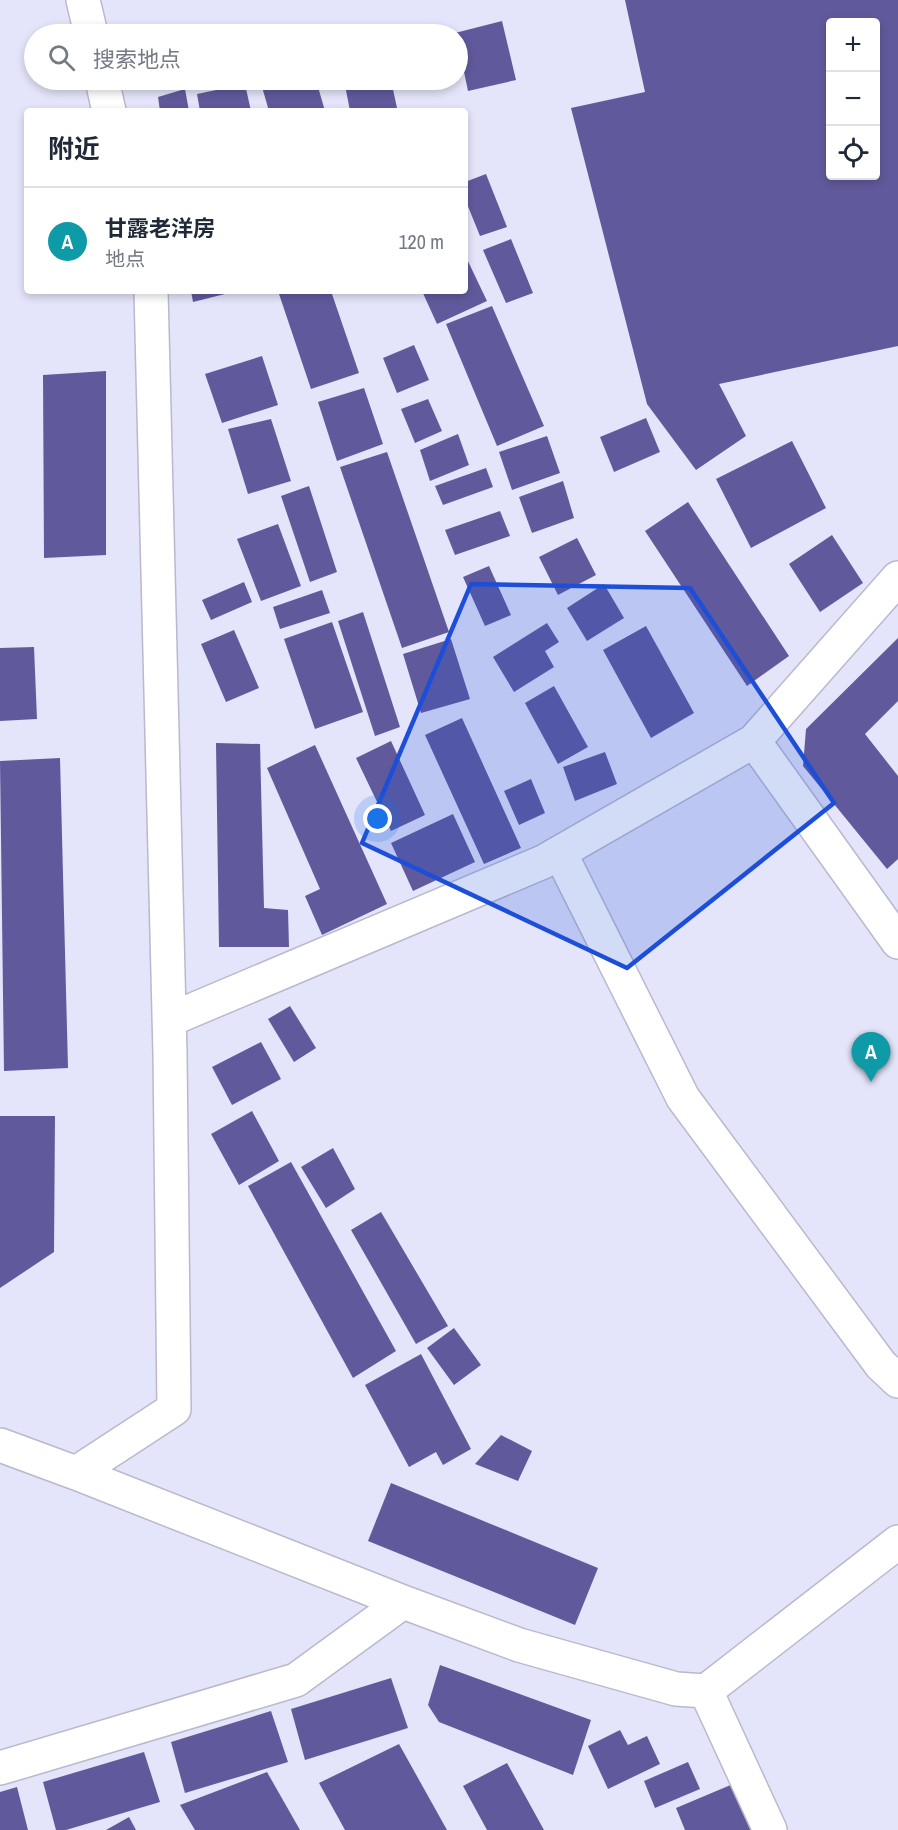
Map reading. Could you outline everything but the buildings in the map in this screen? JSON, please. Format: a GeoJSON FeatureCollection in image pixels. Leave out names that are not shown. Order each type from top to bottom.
{"type":"FeatureCollection","features":[{"type":"Feature","properties":{"kind":"street"},"geometry":{"type":"LineString","coordinates":[[83,0],[89,24]]}},
{"type":"Feature","properties":{"kind":"street"},"geometry":{"type":"LineString","coordinates":[[104,90],[108,108]]}},
{"type":"Feature","properties":{"kind":"street"},"geometry":{"type":"LineString","coordinates":[[76,1473],[174,1409],[169,1020],[151,294]]}},
{"type":"Feature","properties":{"kind":"street"},"geometry":{"type":"LineString","coordinates":[[169,1020],[543,862],[754,741],[898,578]]}},
{"type":"Feature","properties":{"kind":"street"},"geometry":{"type":"LineString","coordinates":[[754,741],[898,942]]}},
{"type":"Feature","properties":{"kind":"street"},"geometry":{"type":"LineString","coordinates":[[560,852],[683,1098],[881,1365],[898,1381]]}},
{"type":"Feature","properties":{"kind":"street"},"geometry":{"type":"LineString","coordinates":[[0,1445],[519,1645],[676,1689],[706,1691],[898,1542]]}},
{"type":"Feature","properties":{"kind":"street"},"geometry":{"type":"LineString","coordinates":[[0,1768],[296,1680],[403,1602]]}},
{"type":"Feature","properties":{"kind":"street"},"geometry":{"type":"LineString","coordinates":[[706,1691],[770,1830]]}},
{"type":"Feature","properties":{"kind":"highlighted area"},"geometry":{"type":"Polygon","coordinates":[[[471,584],[690,588],[834,803],[627,968],[362,843],[471,584]]]}},
{"type":"Feature","properties":{"kind":"place","name":"甘露老洋房"},"geometry":{"type":"Point","coordinates":[871,1082]}}]}
